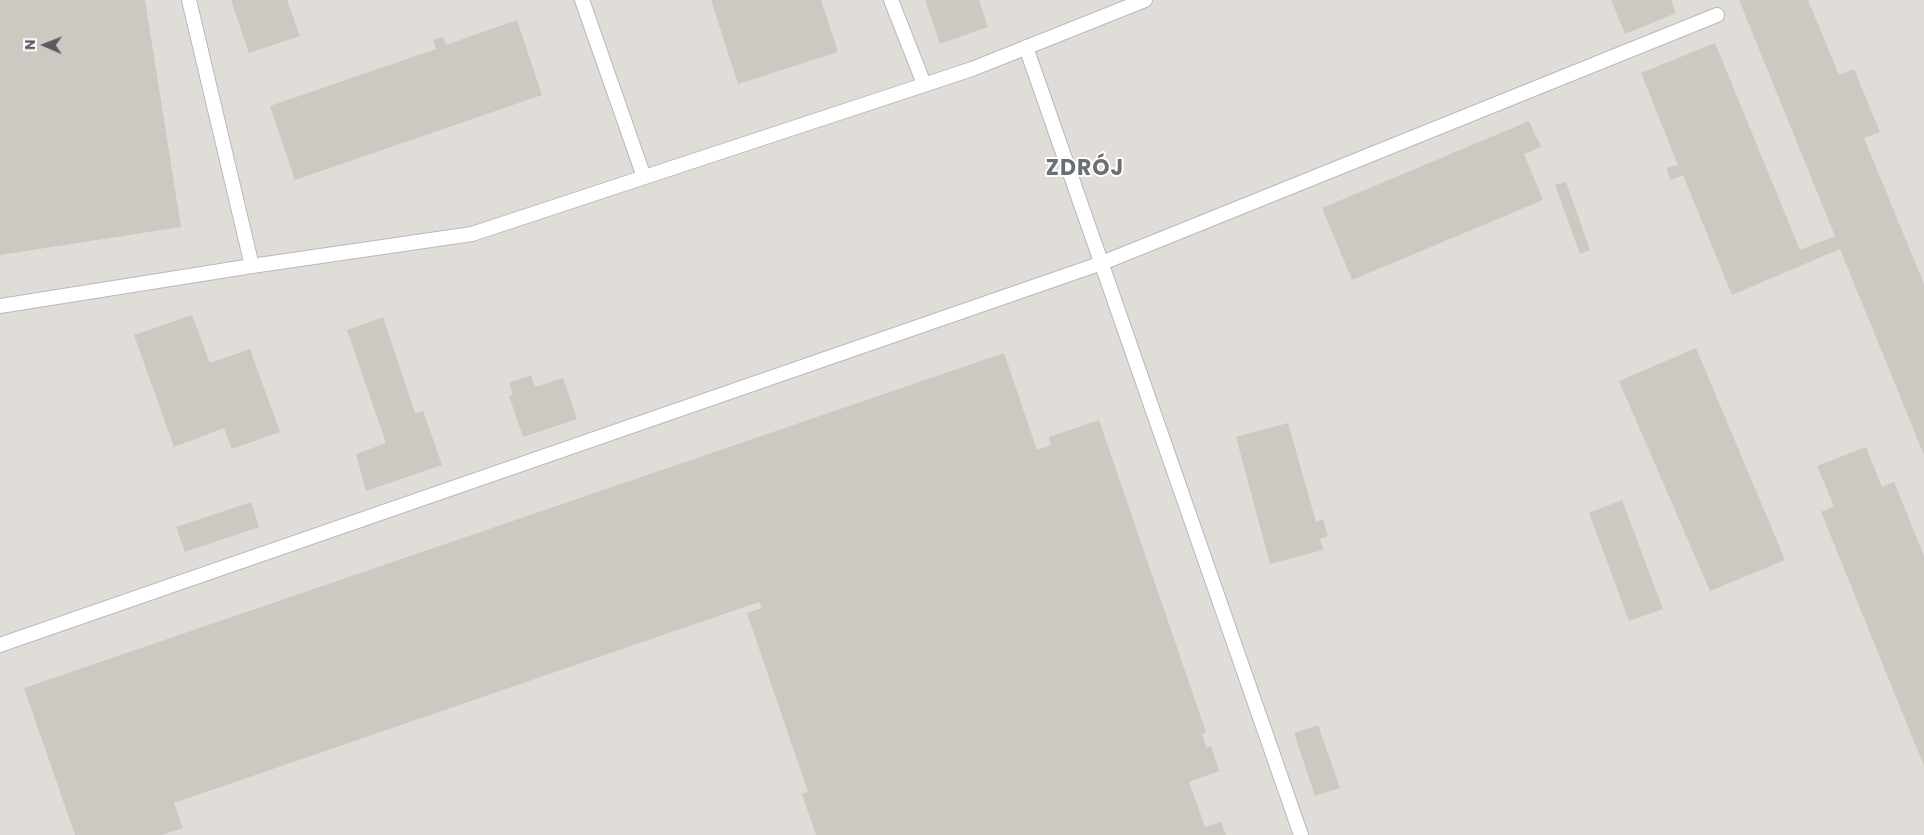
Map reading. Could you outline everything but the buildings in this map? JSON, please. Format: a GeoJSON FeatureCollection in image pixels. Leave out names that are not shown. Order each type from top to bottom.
{"type":"FeatureCollection","features":[{"type":"Feature","properties":{"kind":"lane"},"geometry":{"type":"LineString","coordinates":[[189,0],[252,266]]}},
{"type":"Feature","properties":{"kind":"lane"},"geometry":{"type":"LineString","coordinates":[[582,0],[644,177]]}},
{"type":"Feature","properties":{"kind":"lane"},"geometry":{"type":"LineString","coordinates":[[891,0],[924,84]]}},
{"type":"Feature","properties":{"kind":"lane"},"geometry":{"type":"LineString","coordinates":[[0,306],[252,266],[472,234],[924,84],[1026,47],[1145,0]]}},
{"type":"Feature","properties":{"kind":"lane"},"geometry":{"type":"LineString","coordinates":[[0,645],[1102,263],[1717,15]]}},
{"type":"Feature","properties":{"kind":"lane"},"geometry":{"type":"LineString","coordinates":[[1026,47],[1301,835]]}},
{"type":"Feature","properties":{"kind":"shaded area"},"geometry":{"type":"Polygon","coordinates":[[[0,0],[1924,0],[1924,835],[0,835],[0,0]]]}},
{"type":"Feature","properties":{"kind":"district","name":"ZDRÓJ"},"geometry":{"type":"Point","coordinates":[1085,169]}}]}
